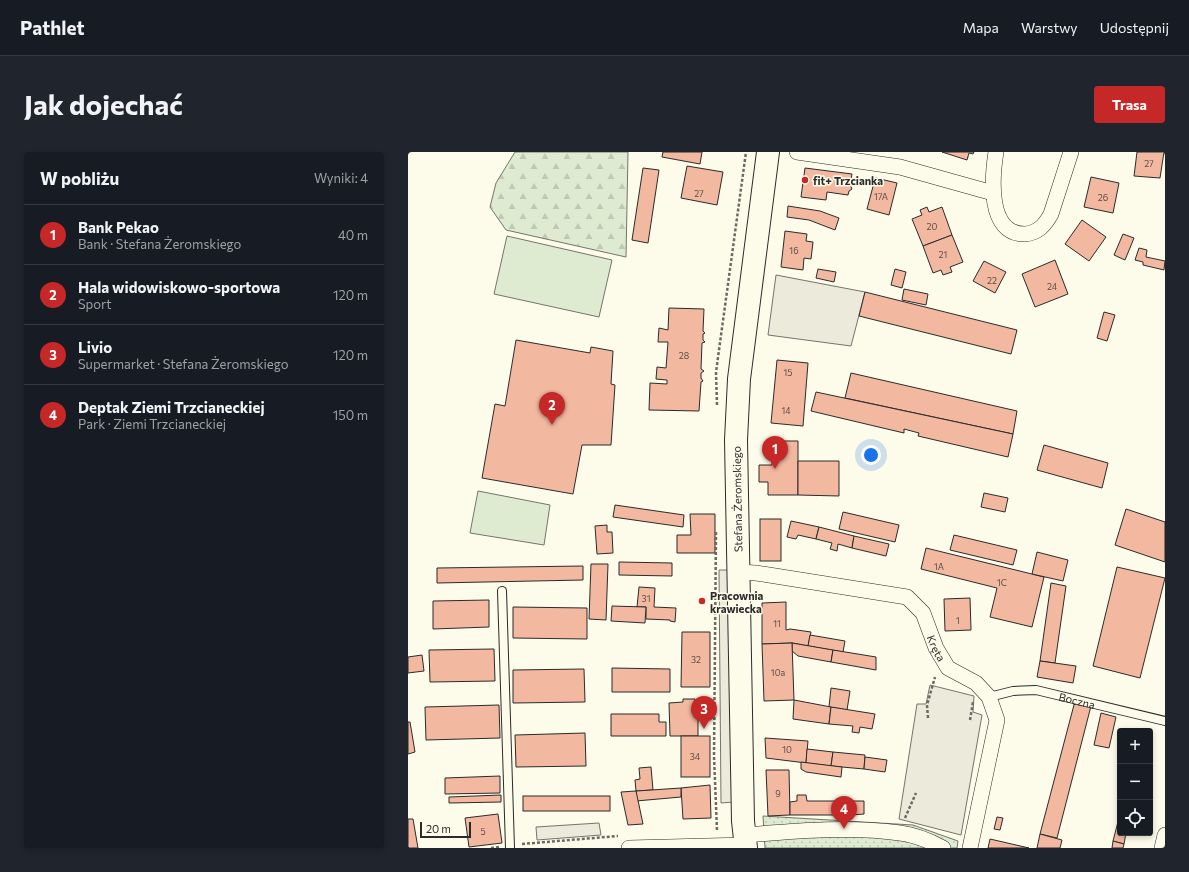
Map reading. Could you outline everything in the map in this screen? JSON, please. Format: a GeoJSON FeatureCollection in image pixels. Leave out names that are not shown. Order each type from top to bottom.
{"type":"FeatureCollection","features":[{"type":"Feature","properties":{"kind":"main road","name":"Stefana Żeromskiego"},"geometry":{"type":"LineString","coordinates":[[745,843],[736,440],[739,379],[768,152]]}},
{"type":"Feature","properties":{"kind":"street"},"geometry":{"type":"LineString","coordinates":[[797,152],[900,167],[993,194]]}},
{"type":"Feature","properties":{"kind":"street"},"geometry":{"type":"LineString","coordinates":[[996,152],[993,170],[993,194],[999,218],[1010,230],[1025,234],[1040,229],[1046,224],[1051,214],[1071,152]]}},
{"type":"Feature","properties":{"kind":"street","name":"Kręta"},"geometry":{"type":"LineString","coordinates":[[739,572],[756,573],[907,597],[923,613],[936,648],[948,668],[976,682],[997,720],[970,848]]}},
{"type":"Feature","properties":{"kind":"street"},"geometry":{"type":"LineString","coordinates":[[627,842],[717,846],[831,830],[901,833],[924,839],[943,848]]}},
{"type":"Feature","properties":{"kind":"street"},"geometry":{"type":"LineString","coordinates":[[1162,848],[1165,835]]}},
{"type":"Feature","properties":{"kind":"lane"},"geometry":{"type":"LineString","coordinates":[[502,591],[510,847]]}},
{"type":"Feature","properties":{"kind":"lane","name":"Boczna"},"geometry":{"type":"LineString","coordinates":[[983,697],[1013,691],[1036,690],[1165,721]]}},
{"type":"Feature","properties":{"kind":"path"},"geometry":{"type":"LineString","coordinates":[[928,718],[927,706],[937,673]]}},
{"type":"Feature","properties":{"kind":"path"},"geometry":{"type":"LineString","coordinates":[[970,720],[973,700],[983,697]]}},
{"type":"Feature","properties":{"kind":"path"},"geometry":{"type":"LineString","coordinates":[[901,833],[906,814],[916,793]]}},
{"type":"Feature","properties":{"kind":"path"},"geometry":{"type":"LineString","coordinates":[[709,830],[717,830],[717,846]]}},
{"type":"Feature","properties":{"kind":"path"},"geometry":{"type":"LineString","coordinates":[[492,848],[627,842]]}},
{"type":"Feature","properties":{"kind":"green space"},"geometry":{"type":"Polygon","coordinates":[[[515,152],[628,152],[626,257],[506,230],[490,207],[496,183],[515,152]]]}},
{"type":"Feature","properties":{"kind":"green space"},"geometry":{"type":"Polygon","coordinates":[[[507,236],[612,260],[599,317],[494,294],[507,236]]]}},
{"type":"Feature","properties":{"kind":"green space"},"geometry":{"type":"Polygon","coordinates":[[[478,491],[550,505],[544,545],[470,533],[478,491]]]}},
{"type":"Feature","properties":{"kind":"green space"},"geometry":{"type":"Polygon","coordinates":[[[763,816],[913,825],[958,841],[957,848],[765,848],[763,816]]]}},
{"type":"Feature","properties":{"kind":"shaded area"},"geometry":{"type":"Polygon","coordinates":[[[776,275],[865,292],[851,346],[768,335],[776,275]]]}},
{"type":"Feature","properties":{"kind":"shaded area"},"geometry":{"type":"Polygon","coordinates":[[[719,570],[730,570],[733,802],[721,803],[719,570]]]}},
{"type":"Feature","properties":{"kind":"shaded area"},"geometry":{"type":"Polygon","coordinates":[[[930,685],[974,696],[973,712],[982,715],[961,835],[899,819],[917,704],[926,704],[930,685]]]}},
{"type":"Feature","properties":{"kind":"shaded area"},"geometry":{"type":"Polygon","coordinates":[[[599,823],[601,835],[537,840],[536,827],[599,823]]]}},
{"type":"Feature","properties":{"kind":"building"},"geometry":{"type":"Polygon","coordinates":[[[663,152],[702,152],[700,164],[662,157],[663,152]]]}},
{"type":"Feature","properties":{"kind":"building"},"geometry":{"type":"Polygon","coordinates":[[[942,152],[974,152],[973,154],[969,153],[967,160],[942,152]]]}},
{"type":"Feature","properties":{"kind":"building"},"geometry":{"type":"Polygon","coordinates":[[[1137,152],[1164,152],[1160,178],[1134,176],[1137,152]]]}},
{"type":"Feature","properties":{"kind":"building"},"geometry":{"type":"Polygon","coordinates":[[[687,166],[723,172],[717,205],[681,198],[687,166]]]}},
{"type":"Feature","properties":{"kind":"building"},"geometry":{"type":"Polygon","coordinates":[[[643,168],[659,170],[648,243],[632,240],[643,168]]]}},
{"type":"Feature","properties":{"kind":"building"},"geometry":{"type":"Polygon","coordinates":[[[805,168],[852,174],[850,185],[852,189],[849,191],[848,195],[827,192],[826,200],[801,197],[805,168]]]}},
{"type":"Feature","properties":{"kind":"building"},"geometry":{"type":"Polygon","coordinates":[[[1091,177],[1119,183],[1113,213],[1084,207],[1091,177]]]}},
{"type":"Feature","properties":{"kind":"building"},"geometry":{"type":"Polygon","coordinates":[[[876,178],[897,183],[889,215],[867,209],[875,179],[873,179],[876,178]]]}},
{"type":"Feature","properties":{"kind":"building"},"geometry":{"type":"Polygon","coordinates":[[[788,206],[820,211],[839,218],[835,230],[809,220],[787,217],[788,206]]]}},
{"type":"Feature","properties":{"kind":"building"},"geometry":{"type":"Polygon","coordinates":[[[927,207],[929,212],[942,207],[952,235],[923,246],[912,219],[922,215],[920,210],[927,207]]]}},
{"type":"Feature","properties":{"kind":"building"},"geometry":{"type":"Polygon","coordinates":[[[1082,220],[1106,237],[1089,261],[1065,244],[1082,220]]]}},
{"type":"Feature","properties":{"kind":"building"},"geometry":{"type":"Polygon","coordinates":[[[785,231],[807,234],[806,241],[813,242],[811,259],[804,258],[803,270],[781,267],[785,231]]]}},
{"type":"Feature","properties":{"kind":"building"},"geometry":{"type":"Polygon","coordinates":[[[1123,234],[1134,238],[1125,260],[1114,255],[1123,234]]]}},
{"type":"Feature","properties":{"kind":"building"},"geometry":{"type":"Polygon","coordinates":[[[952,235],[963,262],[950,267],[952,272],[943,275],[941,270],[933,273],[923,246],[952,235]]]}},
{"type":"Feature","properties":{"kind":"building"},"geometry":{"type":"Polygon","coordinates":[[[1139,248],[1147,250],[1146,257],[1165,261],[1164,270],[1143,265],[1143,262],[1135,260],[1139,248]]]}},
{"type":"Feature","properties":{"kind":"building"},"geometry":{"type":"Polygon","coordinates":[[[1055,260],[1068,294],[1035,307],[1022,274],[1055,260]]]}},
{"type":"Feature","properties":{"kind":"building"},"geometry":{"type":"Polygon","coordinates":[[[984,261],[1006,272],[995,293],[973,281],[984,261]]]}},
{"type":"Feature","properties":{"kind":"building"},"geometry":{"type":"Polygon","coordinates":[[[818,269],[836,272],[834,282],[816,278],[818,269]]]}},
{"type":"Feature","properties":{"kind":"building"},"geometry":{"type":"Polygon","coordinates":[[[895,269],[906,272],[902,288],[891,285],[895,269]]]}},
{"type":"Feature","properties":{"kind":"building"},"geometry":{"type":"Polygon","coordinates":[[[904,289],[928,294],[926,305],[902,300],[904,289]]]}},
{"type":"Feature","properties":{"kind":"building"},"geometry":{"type":"Polygon","coordinates":[[[865,292],[1017,330],[1011,354],[859,316],[865,292]]]}},
{"type":"Feature","properties":{"kind":"building"},"geometry":{"type":"Polygon","coordinates":[[[669,308],[704,309],[703,331],[705,333],[703,334],[703,340],[705,342],[702,343],[701,369],[704,371],[701,373],[701,378],[703,381],[701,382],[699,411],[649,410],[650,383],[667,384],[667,380],[656,379],[657,367],[666,368],[668,342],[658,342],[659,328],[668,330],[669,308]]]}},
{"type":"Feature","properties":{"kind":"building"},"geometry":{"type":"Polygon","coordinates":[[[1104,312],[1115,315],[1107,341],[1097,338],[1104,312]]]}},
{"type":"Feature","properties":{"kind":"building"},"geometry":{"type":"Polygon","coordinates":[[[516,340],[590,353],[591,347],[613,351],[611,384],[615,385],[611,445],[582,445],[573,494],[482,478],[495,404],[505,406],[516,340]]]}},
{"type":"Feature","properties":{"kind":"building"},"geometry":{"type":"Polygon","coordinates":[[[777,360],[808,363],[803,426],[771,423],[777,360]]]}},
{"type":"Feature","properties":{"kind":"building"},"geometry":{"type":"Polygon","coordinates":[[[851,373],[1017,411],[1013,434],[845,398],[851,373]]]}},
{"type":"Feature","properties":{"kind":"building"},"geometry":{"type":"Polygon","coordinates":[[[816,392],[1013,434],[1008,457],[918,436],[919,433],[904,429],[904,433],[811,411],[816,392]]]}},
{"type":"Feature","properties":{"kind":"building"},"geometry":{"type":"Polygon","coordinates":[[[772,441],[798,441],[798,495],[768,495],[768,482],[759,482],[759,465],[772,465],[772,441]]]}},
{"type":"Feature","properties":{"kind":"building"},"geometry":{"type":"Polygon","coordinates":[[[1044,445],[1108,463],[1102,488],[1037,470],[1044,445]]]}},
{"type":"Feature","properties":{"kind":"building"},"geometry":{"type":"Polygon","coordinates":[[[798,461],[839,461],[839,496],[798,495],[798,461]]]}},
{"type":"Feature","properties":{"kind":"building"},"geometry":{"type":"Polygon","coordinates":[[[984,493],[1008,498],[1005,512],[981,507],[984,493]]]}},
{"type":"Feature","properties":{"kind":"building"},"geometry":{"type":"Polygon","coordinates":[[[615,505],[684,515],[683,527],[613,517],[615,505]]]}},
{"type":"Feature","properties":{"kind":"building"},"geometry":{"type":"Polygon","coordinates":[[[1126,509],[1165,522],[1165,562],[1115,545],[1126,509]]]}},
{"type":"Feature","properties":{"kind":"building"},"geometry":{"type":"Polygon","coordinates":[[[843,512],[899,525],[895,542],[839,529],[843,512]]]}},
{"type":"Feature","properties":{"kind":"building"},"geometry":{"type":"Polygon","coordinates":[[[690,514],[715,514],[715,553],[677,553],[677,535],[691,535],[690,514]]]}},
{"type":"Feature","properties":{"kind":"building"},"geometry":{"type":"Polygon","coordinates":[[[760,519],[781,519],[781,561],[760,561],[760,519]]]}},
{"type":"Feature","properties":{"kind":"building"},"geometry":{"type":"Polygon","coordinates":[[[791,521],[819,527],[816,539],[798,535],[796,539],[787,537],[791,521]]]}},
{"type":"Feature","properties":{"kind":"building"},"geometry":{"type":"Polygon","coordinates":[[[607,525],[607,532],[612,532],[613,553],[597,554],[595,526],[607,525]]]}},
{"type":"Feature","properties":{"kind":"building"},"geometry":{"type":"Polygon","coordinates":[[[819,527],[854,536],[852,548],[838,544],[837,551],[830,549],[832,543],[816,539],[819,527]]]}},
{"type":"Feature","properties":{"kind":"building"},"geometry":{"type":"Polygon","coordinates":[[[954,535],[1017,550],[1013,565],[950,550],[954,535]]]}},
{"type":"Feature","properties":{"kind":"building"},"geometry":{"type":"Polygon","coordinates":[[[854,536],[889,544],[886,556],[852,548],[854,536]]]}},
{"type":"Feature","properties":{"kind":"building"},"geometry":{"type":"Polygon","coordinates":[[[926,548],[1044,577],[1032,627],[990,617],[997,588],[921,569],[926,548]]]}},
{"type":"Feature","properties":{"kind":"building"},"geometry":{"type":"Polygon","coordinates":[[[1037,552],[1068,560],[1063,581],[1032,574],[1037,552]]]}},
{"type":"Feature","properties":{"kind":"building"},"geometry":{"type":"Polygon","coordinates":[[[619,562],[672,563],[672,576],[619,575],[619,562]]]}},
{"type":"Feature","properties":{"kind":"building"},"geometry":{"type":"Polygon","coordinates":[[[591,564],[608,564],[606,620],[589,619],[591,564]]]}},
{"type":"Feature","properties":{"kind":"building"},"geometry":{"type":"Polygon","coordinates":[[[583,566],[583,580],[437,583],[437,568],[583,566]]]}},
{"type":"Feature","properties":{"kind":"building"},"geometry":{"type":"Polygon","coordinates":[[[1117,567],[1165,578],[1140,678],[1093,666],[1117,567]]]}},
{"type":"Feature","properties":{"kind":"building"},"geometry":{"type":"Polygon","coordinates":[[[1051,583],[1066,586],[1055,663],[1040,661],[1051,583]]]}},
{"type":"Feature","properties":{"kind":"building"},"geometry":{"type":"Polygon","coordinates":[[[639,587],[655,588],[654,607],[676,608],[675,622],[670,620],[646,619],[646,607],[637,607],[639,587]]]}},
{"type":"Feature","properties":{"kind":"building"},"geometry":{"type":"Polygon","coordinates":[[[970,598],[971,630],[945,631],[944,599],[970,598]]]}},
{"type":"Feature","properties":{"kind":"building"},"geometry":{"type":"Polygon","coordinates":[[[489,600],[489,627],[433,629],[433,601],[489,600]]]}},
{"type":"Feature","properties":{"kind":"building"},"geometry":{"type":"Polygon","coordinates":[[[786,602],[786,630],[790,629],[811,632],[808,646],[792,643],[762,644],[762,603],[786,602]]]}},
{"type":"Feature","properties":{"kind":"building"},"geometry":{"type":"Polygon","coordinates":[[[612,606],[646,607],[645,623],[611,621],[612,606]]]}},
{"type":"Feature","properties":{"kind":"building"},"geometry":{"type":"Polygon","coordinates":[[[513,607],[587,608],[587,639],[513,638],[513,607]]]}},
{"type":"Feature","properties":{"kind":"building"},"geometry":{"type":"Polygon","coordinates":[[[682,632],[710,632],[710,687],[681,687],[682,632]]]}},
{"type":"Feature","properties":{"kind":"building"},"geometry":{"type":"Polygon","coordinates":[[[810,635],[845,641],[843,652],[808,646],[810,635]]]}},
{"type":"Feature","properties":{"kind":"building"},"geometry":{"type":"Polygon","coordinates":[[[792,643],[833,650],[831,662],[798,656],[792,651],[792,643]]]}},
{"type":"Feature","properties":{"kind":"building"},"geometry":{"type":"Polygon","coordinates":[[[792,643],[794,700],[764,701],[762,644],[792,643]]]}},
{"type":"Feature","properties":{"kind":"building"},"geometry":{"type":"Polygon","coordinates":[[[494,649],[495,681],[430,682],[429,650],[494,649]]]}},
{"type":"Feature","properties":{"kind":"building"},"geometry":{"type":"Polygon","coordinates":[[[833,650],[876,657],[876,670],[831,662],[833,650]]]}},
{"type":"Feature","properties":{"kind":"building"},"geometry":{"type":"Polygon","coordinates":[[[422,655],[424,671],[408,673],[408,657],[422,655]]]}},
{"type":"Feature","properties":{"kind":"building"},"geometry":{"type":"Polygon","coordinates":[[[1040,661],[1076,666],[1073,683],[1037,677],[1040,661]]]}},
{"type":"Feature","properties":{"kind":"building"},"geometry":{"type":"Polygon","coordinates":[[[612,668],[670,669],[670,692],[612,692],[612,668]]]}},
{"type":"Feature","properties":{"kind":"building"},"geometry":{"type":"Polygon","coordinates":[[[584,669],[585,702],[513,703],[513,670],[584,669]]]}},
{"type":"Feature","properties":{"kind":"building"},"geometry":{"type":"Polygon","coordinates":[[[831,688],[850,691],[847,710],[829,707],[831,688]]]}},
{"type":"Feature","properties":{"kind":"building"},"geometry":{"type":"Polygon","coordinates":[[[683,699],[695,699],[695,702],[698,702],[698,736],[670,736],[669,703],[683,702],[683,699]]]}},
{"type":"Feature","properties":{"kind":"building"},"geometry":{"type":"Polygon","coordinates":[[[794,700],[831,707],[829,724],[793,719],[794,700]]]}},
{"type":"Feature","properties":{"kind":"building"},"geometry":{"type":"Polygon","coordinates":[[[1075,701],[1091,706],[1057,838],[1040,834],[1075,701]]]}},
{"type":"Feature","properties":{"kind":"building"},"geometry":{"type":"Polygon","coordinates":[[[499,705],[500,738],[426,740],[425,707],[499,705]]]}},
{"type":"Feature","properties":{"kind":"building"},"geometry":{"type":"Polygon","coordinates":[[[831,707],[875,714],[872,729],[860,727],[859,733],[852,732],[853,726],[829,724],[831,707]]]}},
{"type":"Feature","properties":{"kind":"building"},"geometry":{"type":"Polygon","coordinates":[[[1101,713],[1116,717],[1109,748],[1094,745],[1101,713]]]}},
{"type":"Feature","properties":{"kind":"building"},"geometry":{"type":"Polygon","coordinates":[[[611,714],[659,714],[659,722],[666,722],[666,736],[611,736],[611,714]]]}},
{"type":"Feature","properties":{"kind":"building"},"geometry":{"type":"Polygon","coordinates":[[[408,722],[410,722],[415,752],[408,754],[408,722]]]}},
{"type":"Feature","properties":{"kind":"building"},"geometry":{"type":"Polygon","coordinates":[[[585,733],[586,766],[516,767],[515,735],[585,733]]]}},
{"type":"Feature","properties":{"kind":"building"},"geometry":{"type":"Polygon","coordinates":[[[681,736],[710,736],[710,777],[681,777],[681,736]]]}},
{"type":"Feature","properties":{"kind":"building"},"geometry":{"type":"Polygon","coordinates":[[[765,738],[808,741],[806,763],[766,758],[765,738]]]}},
{"type":"Feature","properties":{"kind":"building"},"geometry":{"type":"Polygon","coordinates":[[[807,749],[833,752],[831,766],[806,763],[807,749]]]}},
{"type":"Feature","properties":{"kind":"building"},"geometry":{"type":"Polygon","coordinates":[[[833,752],[865,755],[864,769],[831,766],[833,752]]]}},
{"type":"Feature","properties":{"kind":"building"},"geometry":{"type":"Polygon","coordinates":[[[865,757],[887,760],[885,772],[864,769],[865,757]]]}},
{"type":"Feature","properties":{"kind":"building"},"geometry":{"type":"Polygon","coordinates":[[[801,762],[842,767],[841,777],[806,772],[801,769],[801,762]]]}},
{"type":"Feature","properties":{"kind":"building"},"geometry":{"type":"Polygon","coordinates":[[[651,767],[653,790],[636,791],[635,780],[640,779],[639,768],[651,767]]]}},
{"type":"Feature","properties":{"kind":"building"},"geometry":{"type":"Polygon","coordinates":[[[766,770],[789,770],[790,815],[768,816],[766,770]]]}},
{"type":"Feature","properties":{"kind":"building"},"geometry":{"type":"Polygon","coordinates":[[[500,776],[500,793],[445,794],[445,778],[500,776]]]}},
{"type":"Feature","properties":{"kind":"building"},"geometry":{"type":"Polygon","coordinates":[[[710,785],[711,818],[683,819],[681,788],[710,785]]]}},
{"type":"Feature","properties":{"kind":"building"},"geometry":{"type":"Polygon","coordinates":[[[681,788],[681,797],[636,801],[636,791],[681,788]]]}},
{"type":"Feature","properties":{"kind":"building"},"geometry":{"type":"Polygon","coordinates":[[[636,791],[643,824],[628,825],[621,792],[636,791]]]}},
{"type":"Feature","properties":{"kind":"building"},"geometry":{"type":"Polygon","coordinates":[[[501,795],[501,802],[449,803],[449,797],[501,795]]]}},
{"type":"Feature","properties":{"kind":"building"},"geometry":{"type":"Polygon","coordinates":[[[797,795],[806,795],[807,801],[851,801],[851,815],[790,815],[790,802],[797,801],[797,795]]]}},
{"type":"Feature","properties":{"kind":"building"},"geometry":{"type":"Polygon","coordinates":[[[523,796],[610,796],[610,811],[523,811],[523,796]]]}},
{"type":"Feature","properties":{"kind":"building"},"geometry":{"type":"Polygon","coordinates":[[[851,801],[864,801],[864,814],[851,815],[851,801]]]}},
{"type":"Feature","properties":{"kind":"building"},"geometry":{"type":"Polygon","coordinates":[[[498,814],[502,843],[469,847],[465,818],[498,814]]]}},
{"type":"Feature","properties":{"kind":"building"},"geometry":{"type":"Polygon","coordinates":[[[997,817],[1003,818],[1000,830],[994,829],[997,817]]]}},
{"type":"Feature","properties":{"kind":"building"},"geometry":{"type":"Polygon","coordinates":[[[408,819],[413,819],[418,848],[408,848],[408,819]]]}},
{"type":"Feature","properties":{"kind":"building"},"geometry":{"type":"Polygon","coordinates":[[[1117,826],[1117,836],[1125,836],[1124,844],[1113,841],[1117,826]]]}},
{"type":"Feature","properties":{"kind":"building"},"geometry":{"type":"Polygon","coordinates":[[[1040,834],[1062,840],[1060,848],[1037,848],[1040,834]]]}},
{"type":"Feature","properties":{"kind":"building"},"geometry":{"type":"Polygon","coordinates":[[[990,839],[1029,848],[988,848],[990,839]]]}},
{"type":"Feature","properties":{"kind":"building"},"geometry":{"type":"Polygon","coordinates":[[[1113,841],[1124,844],[1123,848],[1112,848],[1113,841]]]}},
{"type":"Feature","properties":{"kind":"place","name":"fit+ Trzcianka"},"geometry":{"type":"Point","coordinates":[805,180]}},
{"type":"Feature","properties":{"kind":"place","name":"Hala widowiskowo-sportowa"},"geometry":{"type":"Point","coordinates":[552,425]}},
{"type":"Feature","properties":{"kind":"place","name":"Bank Pekao"},"geometry":{"type":"Point","coordinates":[775,469]}},
{"type":"Feature","properties":{"kind":"place","name":"Pracownia krawiecka"},"geometry":{"type":"Point","coordinates":[702,601]}},
{"type":"Feature","properties":{"kind":"place","name":"Livio"},"geometry":{"type":"Point","coordinates":[704,729]}},
{"type":"Feature","properties":{"kind":"place","name":"Deptak Ziemi Trzcianeckiej"},"geometry":{"type":"Point","coordinates":[844,829]}}]}
